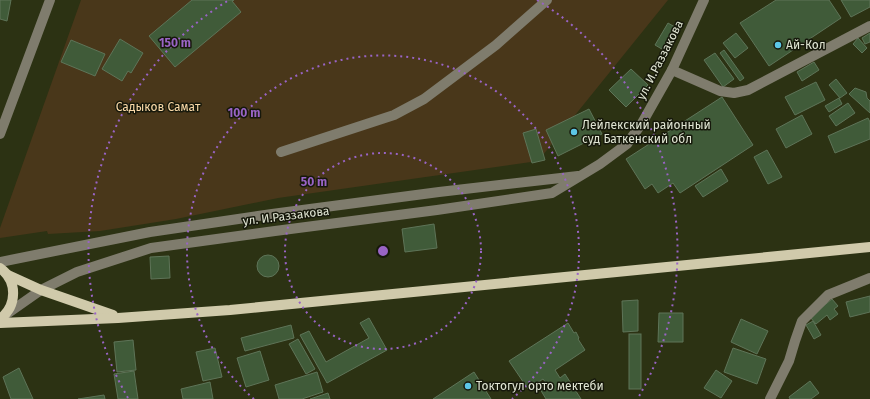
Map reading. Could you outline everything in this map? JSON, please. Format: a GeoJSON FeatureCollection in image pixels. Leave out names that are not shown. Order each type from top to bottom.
{"type":"FeatureCollection","features":[{"type":"Feature","properties":{"kind":"main road"},"geometry":{"type":"LineString","coordinates":[[1,319],[118,318],[230,310],[870,247]]}},
{"type":"Feature","properties":{"kind":"main road"},"geometry":{"type":"LineString","coordinates":[[4,272],[41,290],[118,318]]}},
{"type":"Feature","properties":{"kind":"main road"},"geometry":{"type":"LineString","coordinates":[[1,319],[9,310],[14,296],[13,289],[4,272]]}},
{"type":"Feature","properties":{"kind":"street"},"geometry":{"type":"LineString","coordinates":[[0,134],[5,106],[50,0]]}},
{"type":"Feature","properties":{"kind":"street"},"geometry":{"type":"LineString","coordinates":[[281,152],[394,115],[424,99],[496,45],[547,0]]}},
{"type":"Feature","properties":{"kind":"street","name":"ул. И.Раззакова"},"geometry":{"type":"LineString","coordinates":[[1,319],[41,290],[77,272],[151,248],[437,210],[552,193],[600,164],[627,144],[642,123],[672,70],[704,0]]}},
{"type":"Feature","properties":{"kind":"street"},"geometry":{"type":"LineString","coordinates":[[672,70],[720,91],[734,93],[748,90],[870,26]]}},
{"type":"Feature","properties":{"kind":"street","name":"ул. И.Раззакова"},"geometry":{"type":"LineString","coordinates":[[0,262],[150,232],[264,215],[582,175]]}},
{"type":"Feature","properties":{"kind":"street"},"geometry":{"type":"LineString","coordinates":[[770,399],[789,361],[794,341],[802,321],[828,296],[870,278]]}},
{"type":"Feature","properties":{"kind":"green space","name":"Садыков Самат"},"geometry":{"type":"Polygon","coordinates":[[[81,0],[668,0],[538,161],[278,198],[176,219],[100,231],[48,234],[47,231],[0,238],[0,228],[81,0]]]}},
{"type":"Feature","properties":{"kind":"building"},"geometry":{"type":"Polygon","coordinates":[[[0,0],[11,0],[7,21],[0,19],[0,0]]]}},
{"type":"Feature","properties":{"kind":"building"},"geometry":{"type":"Polygon","coordinates":[[[192,0],[234,0],[232,1],[241,12],[175,67],[149,36],[192,0]]]}},
{"type":"Feature","properties":{"kind":"building","name":"Ай-Кол"},"geometry":{"type":"Polygon","coordinates":[[[776,0],[829,0],[841,18],[769,66],[740,23],[776,0]]]}},
{"type":"Feature","properties":{"kind":"building"},"geometry":{"type":"Polygon","coordinates":[[[841,0],[870,0],[870,7],[851,17],[841,0]]]}},
{"type":"Feature","properties":{"kind":"building"},"geometry":{"type":"Polygon","coordinates":[[[668,23],[680,30],[667,52],[655,45],[668,23]]]}},
{"type":"Feature","properties":{"kind":"building"},"geometry":{"type":"Polygon","coordinates":[[[736,33],[748,48],[735,58],[723,43],[736,33]]]}},
{"type":"Feature","properties":{"kind":"building"},"geometry":{"type":"Polygon","coordinates":[[[870,33],[870,42],[865,44],[862,38],[870,33]]]}},
{"type":"Feature","properties":{"kind":"building"},"geometry":{"type":"Polygon","coordinates":[[[858,38],[867,48],[862,53],[853,44],[858,38]]]}},
{"type":"Feature","properties":{"kind":"building"},"geometry":{"type":"Polygon","coordinates":[[[120,39],[143,53],[131,73],[128,71],[122,81],[102,69],[120,39]]]}},
{"type":"Feature","properties":{"kind":"building"},"geometry":{"type":"Polygon","coordinates":[[[71,40],[105,54],[95,76],[61,62],[71,40]]]}},
{"type":"Feature","properties":{"kind":"building"},"geometry":{"type":"Polygon","coordinates":[[[724,50],[744,78],[740,81],[720,53],[724,50]]]}},
{"type":"Feature","properties":{"kind":"building"},"geometry":{"type":"Polygon","coordinates":[[[715,53],[734,79],[723,87],[704,60],[715,53]]]}},
{"type":"Feature","properties":{"kind":"building"},"geometry":{"type":"Polygon","coordinates":[[[814,62],[819,70],[802,81],[797,72],[814,62]]]}},
{"type":"Feature","properties":{"kind":"building"},"geometry":{"type":"Polygon","coordinates":[[[631,69],[648,85],[626,107],[609,90],[631,69]]]}},
{"type":"Feature","properties":{"kind":"building"},"geometry":{"type":"Polygon","coordinates":[[[836,79],[847,93],[840,98],[829,85],[836,79]]]}},
{"type":"Feature","properties":{"kind":"building"},"geometry":{"type":"Polygon","coordinates":[[[816,82],[825,100],[795,115],[785,97],[816,82]]]}},
{"type":"Feature","properties":{"kind":"building"},"geometry":{"type":"Polygon","coordinates":[[[855,88],[866,92],[867,98],[870,101],[870,113],[849,94],[855,88]]]}},
{"type":"Feature","properties":{"kind":"building"},"geometry":{"type":"Polygon","coordinates":[[[722,97],[753,145],[680,193],[673,183],[658,193],[652,184],[645,189],[626,159],[722,97]]]}},
{"type":"Feature","properties":{"kind":"building"},"geometry":{"type":"Polygon","coordinates":[[[839,98],[842,104],[829,112],[825,106],[839,98]]]}},
{"type":"Feature","properties":{"kind":"building"},"geometry":{"type":"Polygon","coordinates":[[[848,103],[855,113],[836,126],[829,116],[848,103]]]}},
{"type":"Feature","properties":{"kind":"building","name":"Лейлекский районный суд Баткенский обл"},"geometry":{"type":"Polygon","coordinates":[[[589,109],[602,134],[558,156],[546,130],[589,109]]]}},
{"type":"Feature","properties":{"kind":"building"},"geometry":{"type":"Polygon","coordinates":[[[802,115],[812,134],[786,148],[776,129],[802,115]]]}},
{"type":"Feature","properties":{"kind":"building"},"geometry":{"type":"Polygon","coordinates":[[[868,118],[870,122],[870,139],[835,153],[828,136],[868,118]]]}},
{"type":"Feature","properties":{"kind":"building"},"geometry":{"type":"Polygon","coordinates":[[[536,129],[545,160],[532,163],[523,133],[536,129]]]}},
{"type":"Feature","properties":{"kind":"building"},"geometry":{"type":"Polygon","coordinates":[[[767,150],[782,177],[768,184],[754,157],[767,150]]]}},
{"type":"Feature","properties":{"kind":"building"},"geometry":{"type":"Polygon","coordinates":[[[721,169],[728,181],[703,197],[695,186],[721,169]]]}},
{"type":"Feature","properties":{"kind":"building"},"geometry":{"type":"Polygon","coordinates":[[[434,224],[437,248],[405,252],[402,229],[434,224]]]}},
{"type":"Feature","properties":{"kind":"building"},"geometry":{"type":"Polygon","coordinates":[[[268,255],[276,258],[279,266],[276,274],[268,277],[260,274],[257,266],[260,258],[268,255]]]}},
{"type":"Feature","properties":{"kind":"building"},"geometry":{"type":"Polygon","coordinates":[[[169,256],[170,278],[151,279],[150,257],[169,256]]]}},
{"type":"Feature","properties":{"kind":"building"},"geometry":{"type":"Polygon","coordinates":[[[870,296],[870,312],[850,317],[846,302],[870,296]]]}},
{"type":"Feature","properties":{"kind":"building"},"geometry":{"type":"Polygon","coordinates":[[[832,299],[838,306],[834,309],[838,314],[830,320],[827,315],[816,324],[810,317],[832,299]]]}},
{"type":"Feature","properties":{"kind":"building"},"geometry":{"type":"Polygon","coordinates":[[[638,300],[638,331],[623,332],[622,301],[638,300]]]}},
{"type":"Feature","properties":{"kind":"building"},"geometry":{"type":"Polygon","coordinates":[[[659,313],[683,313],[683,342],[658,342],[659,313]]]}},
{"type":"Feature","properties":{"kind":"building"},"geometry":{"type":"Polygon","coordinates":[[[369,318],[387,350],[327,383],[300,335],[309,331],[326,362],[369,338],[360,323],[369,318]]]}},
{"type":"Feature","properties":{"kind":"building"},"geometry":{"type":"Polygon","coordinates":[[[741,319],[768,331],[757,354],[731,342],[741,319]]]}},
{"type":"Feature","properties":{"kind":"building"},"geometry":{"type":"Polygon","coordinates":[[[813,321],[821,335],[814,339],[806,325],[813,321]]]}},
{"type":"Feature","properties":{"kind":"building"},"geometry":{"type":"Polygon","coordinates":[[[568,323],[574,333],[576,332],[579,338],[578,339],[585,350],[555,370],[560,378],[565,374],[581,399],[546,399],[540,389],[547,384],[543,379],[528,389],[509,361],[568,323]]]}},
{"type":"Feature","properties":{"kind":"building"},"geometry":{"type":"Polygon","coordinates":[[[291,325],[294,338],[245,351],[241,338],[291,325]]]}},
{"type":"Feature","properties":{"kind":"building"},"geometry":{"type":"Polygon","coordinates":[[[629,334],[641,334],[641,389],[629,389],[629,334]]]}},
{"type":"Feature","properties":{"kind":"building"},"geometry":{"type":"Polygon","coordinates":[[[298,339],[315,369],[306,374],[289,344],[298,339]]]}},
{"type":"Feature","properties":{"kind":"building"},"geometry":{"type":"Polygon","coordinates":[[[133,340],[136,370],[117,372],[114,342],[133,340]]]}},
{"type":"Feature","properties":{"kind":"building"},"geometry":{"type":"Polygon","coordinates":[[[215,348],[222,377],[203,381],[196,352],[215,348]]]}},
{"type":"Feature","properties":{"kind":"building"},"geometry":{"type":"Polygon","coordinates":[[[733,348],[766,359],[757,384],[724,372],[733,348]]]}},
{"type":"Feature","properties":{"kind":"building"},"geometry":{"type":"Polygon","coordinates":[[[260,351],[269,380],[246,387],[237,358],[260,351]]]}},
{"type":"Feature","properties":{"kind":"building"},"geometry":{"type":"Polygon","coordinates":[[[19,368],[33,399],[11,399],[3,377],[19,368]]]}},
{"type":"Feature","properties":{"kind":"building"},"geometry":{"type":"Polygon","coordinates":[[[716,370],[732,381],[721,398],[704,388],[716,370]]]}},
{"type":"Feature","properties":{"kind":"building"},"geometry":{"type":"Polygon","coordinates":[[[134,371],[138,399],[118,399],[114,374],[134,371]]]}},
{"type":"Feature","properties":{"kind":"building"},"geometry":{"type":"Polygon","coordinates":[[[317,372],[323,392],[302,399],[279,399],[275,385],[317,372]]]}},
{"type":"Feature","properties":{"kind":"building","name":"Токтогул орто мектеби"},"geometry":{"type":"Polygon","coordinates":[[[474,372],[491,399],[433,399],[474,372]]]}},
{"type":"Feature","properties":{"kind":"building"},"geometry":{"type":"Polygon","coordinates":[[[810,381],[819,393],[811,399],[790,399],[789,397],[810,381]]]}},
{"type":"Feature","properties":{"kind":"building"},"geometry":{"type":"Polygon","coordinates":[[[210,382],[213,399],[183,399],[181,389],[210,382]]]}},
{"type":"Feature","properties":{"kind":"building"},"geometry":{"type":"Polygon","coordinates":[[[328,393],[330,399],[310,399],[328,393]]]}},
{"type":"Feature","properties":{"kind":"building"},"geometry":{"type":"Polygon","coordinates":[[[104,395],[105,399],[78,399],[104,395]]]}},
{"type":"Feature","properties":{"kind":"place","name":"Ай-Кол"},"geometry":{"type":"Point","coordinates":[778,45]}},
{"type":"Feature","properties":{"kind":"place","name":"Лейлекский районный суд Баткенский обл"},"geometry":{"type":"Point","coordinates":[574,132]}},
{"type":"Feature","properties":{"kind":"place","name":"Токтогул орто мектеби"},"geometry":{"type":"Point","coordinates":[468,386]}}]}
